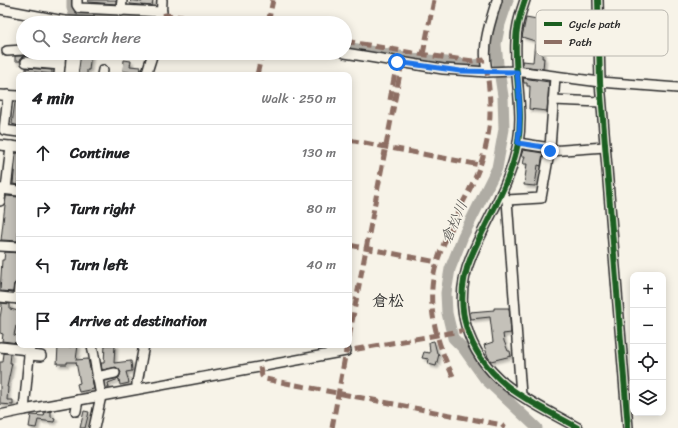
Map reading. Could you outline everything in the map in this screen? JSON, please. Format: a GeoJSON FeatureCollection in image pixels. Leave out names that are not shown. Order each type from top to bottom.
{"type":"FeatureCollection","features":[{"type":"Feature","properties":{"kind":"street"},"geometry":{"type":"LineString","coordinates":[[77,0],[77,5],[79,8],[99,16]]}},
{"type":"Feature","properties":{"kind":"street"},"geometry":{"type":"LineString","coordinates":[[121,11],[122,0]]}},
{"type":"Feature","properties":{"kind":"street"},"geometry":{"type":"LineString","coordinates":[[162,0],[162,16]]}},
{"type":"Feature","properties":{"kind":"street"},"geometry":{"type":"LineString","coordinates":[[487,72],[484,60],[485,39],[497,0]]}},
{"type":"Feature","properties":{"kind":"street"},"geometry":{"type":"LineString","coordinates":[[525,0],[518,20],[516,41],[521,122],[518,143],[504,197],[470,258],[463,282],[462,310],[466,330],[480,356],[492,372],[521,396],[578,428]]}},
{"type":"Feature","properties":{"kind":"street"},"geometry":{"type":"LineString","coordinates":[[598,0],[598,10]]}},
{"type":"Feature","properties":{"kind":"street"},"geometry":{"type":"LineString","coordinates":[[0,9],[34,16]]}},
{"type":"Feature","properties":{"kind":"street"},"geometry":{"type":"LineString","coordinates":[[80,16],[90,12],[121,11],[150,16]]}},
{"type":"Feature","properties":{"kind":"street"},"geometry":{"type":"LineString","coordinates":[[7,51],[16,50]]}},
{"type":"Feature","properties":{"kind":"street"},"geometry":{"type":"LineString","coordinates":[[352,54],[443,69],[487,72],[517,71],[600,82],[678,88]]}},
{"type":"Feature","properties":{"kind":"street"},"geometry":{"type":"LineString","coordinates":[[599,56],[601,102],[628,428]]}},
{"type":"Feature","properties":{"kind":"street"},"geometry":{"type":"LineString","coordinates":[[59,72],[60,60]]}},
{"type":"Feature","properties":{"kind":"street"},"geometry":{"type":"LineString","coordinates":[[147,72],[150,60]]}},
{"type":"Feature","properties":{"kind":"street"},"geometry":{"type":"LineString","coordinates":[[26,62],[60,65]]}},
{"type":"Feature","properties":{"kind":"street"},"geometry":{"type":"LineString","coordinates":[[504,197],[541,198],[550,149],[555,77]]}},
{"type":"Feature","properties":{"kind":"street"},"geometry":{"type":"LineString","coordinates":[[16,96],[4,95],[4,130],[16,132]]}},
{"type":"Feature","properties":{"kind":"street"},"geometry":{"type":"LineString","coordinates":[[553,100],[601,102]]}},
{"type":"Feature","properties":{"kind":"street"},"geometry":{"type":"LineString","coordinates":[[518,143],[550,149],[605,146]]}},
{"type":"Feature","properties":{"kind":"street"},"geometry":{"type":"LineString","coordinates":[[0,145],[15,146],[2,189],[0,201]]}},
{"type":"Feature","properties":{"kind":"street"},"geometry":{"type":"LineString","coordinates":[[2,189],[16,191]]}},
{"type":"Feature","properties":{"kind":"street"},"geometry":{"type":"LineString","coordinates":[[504,197],[521,396]]}},
{"type":"Feature","properties":{"kind":"street"},"geometry":{"type":"LineString","coordinates":[[0,246],[16,245]]}},
{"type":"Feature","properties":{"kind":"street"},"geometry":{"type":"LineString","coordinates":[[0,297],[16,299]]}},
{"type":"Feature","properties":{"kind":"street"},"geometry":{"type":"LineString","coordinates":[[0,347],[29,350],[41,356]]}},
{"type":"Feature","properties":{"kind":"street"},"geometry":{"type":"LineString","coordinates":[[92,348],[101,396],[94,428]]}},
{"type":"Feature","properties":{"kind":"street"},"geometry":{"type":"LineString","coordinates":[[137,389],[143,348]]}},
{"type":"Feature","properties":{"kind":"street"},"geometry":{"type":"LineString","coordinates":[[24,407],[29,350]]}},
{"type":"Feature","properties":{"kind":"street"},"geometry":{"type":"LineString","coordinates":[[0,409],[78,400],[346,352]]}},
{"type":"Feature","properties":{"kind":"street"},"geometry":{"type":"LineString","coordinates":[[97,377],[115,373]]}},
{"type":"Feature","properties":{"kind":"street"},"geometry":{"type":"LineString","coordinates":[[76,411],[78,400]]}},
{"type":"Feature","properties":{"kind":"street"},"geometry":{"type":"LineString","coordinates":[[0,415],[24,407]]}},
{"type":"Feature","properties":{"kind":"building"},"geometry":{"type":"Polygon","coordinates":[[[88,0],[116,0],[116,4],[88,2],[88,0]]]}},
{"type":"Feature","properties":{"kind":"building"},"geometry":{"type":"Polygon","coordinates":[[[131,0],[142,2],[142,0],[153,0],[152,6],[130,4],[131,0]]]}},
{"type":"Feature","properties":{"kind":"building"},"geometry":{"type":"Polygon","coordinates":[[[526,18],[536,20],[536,56],[542,56],[542,58],[544,58],[543,69],[522,66],[522,61],[533,62],[535,41],[522,37],[526,18]]]}},
{"type":"Feature","properties":{"kind":"building"},"geometry":{"type":"Polygon","coordinates":[[[80,60],[90,60],[89,70],[87,70],[87,72],[78,72],[80,60]]]}},
{"type":"Feature","properties":{"kind":"building"},"geometry":{"type":"Polygon","coordinates":[[[124,60],[131,61],[130,66],[141,67],[140,72],[123,71],[124,60]]]}},
{"type":"Feature","properties":{"kind":"building"},"geometry":{"type":"Polygon","coordinates":[[[26,68],[52,70],[52,72],[35,72],[26,71],[26,68]]]}},
{"type":"Feature","properties":{"kind":"building"},"geometry":{"type":"Polygon","coordinates":[[[523,78],[549,82],[547,111],[529,109],[530,86],[527,86],[527,83],[524,83],[523,78]]]}},
{"type":"Feature","properties":{"kind":"building"},"geometry":{"type":"Polygon","coordinates":[[[15,102],[16,102],[16,125],[12,124],[15,102]]]}},
{"type":"Feature","properties":{"kind":"building"},"geometry":{"type":"Polygon","coordinates":[[[523,150],[543,153],[541,166],[538,165],[535,186],[524,185],[527,164],[523,164],[525,156],[521,156],[523,150]]]}},
{"type":"Feature","properties":{"kind":"building"},"geometry":{"type":"Polygon","coordinates":[[[16,153],[16,184],[13,184],[16,153]]]}},
{"type":"Feature","properties":{"kind":"building"},"geometry":{"type":"Polygon","coordinates":[[[6,196],[16,197],[16,241],[1,240],[6,196]]]}},
{"type":"Feature","properties":{"kind":"building"},"geometry":{"type":"Polygon","coordinates":[[[5,252],[16,253],[16,282],[14,284],[13,292],[0,291],[2,260],[4,260],[5,252]]]}},
{"type":"Feature","properties":{"kind":"building"},"geometry":{"type":"Polygon","coordinates":[[[1,303],[10,304],[10,309],[16,310],[16,326],[14,335],[16,335],[16,343],[2,341],[3,334],[0,333],[0,318],[1,303]]]}},
{"type":"Feature","properties":{"kind":"building"},"geometry":{"type":"Polygon","coordinates":[[[494,308],[509,308],[511,333],[503,334],[504,341],[508,351],[510,351],[511,356],[491,361],[484,345],[493,342],[490,317],[471,319],[470,312],[494,310],[494,308]]]}},
{"type":"Feature","properties":{"kind":"building"},"geometry":{"type":"Polygon","coordinates":[[[434,341],[437,353],[439,354],[436,366],[428,364],[429,359],[422,358],[424,352],[430,353],[429,342],[434,341]]]}},
{"type":"Feature","properties":{"kind":"building"},"geometry":{"type":"Polygon","coordinates":[[[58,348],[78,348],[76,360],[88,359],[94,389],[79,392],[77,384],[80,383],[76,362],[57,364],[58,348]]]}},
{"type":"Feature","properties":{"kind":"building"},"geometry":{"type":"Polygon","coordinates":[[[105,348],[115,348],[114,363],[131,361],[132,371],[126,372],[129,383],[120,385],[119,379],[108,383],[109,388],[106,388],[105,381],[119,378],[121,372],[116,367],[102,370],[101,363],[104,363],[105,348]]]}},
{"type":"Feature","properties":{"kind":"building"},"geometry":{"type":"Polygon","coordinates":[[[4,353],[11,354],[10,363],[12,363],[7,387],[7,400],[13,400],[13,405],[0,404],[0,362],[3,362],[4,353]]]}},
{"type":"Feature","properties":{"kind":"building"},"geometry":{"type":"Polygon","coordinates":[[[51,411],[51,417],[55,418],[54,422],[38,420],[36,428],[29,427],[31,415],[44,416],[45,412],[51,411]]]}},
{"type":"Feature","properties":{"kind":"building"},"geometry":{"type":"Polygon","coordinates":[[[84,411],[89,412],[85,428],[80,428],[84,411]]]}},
{"type":"Feature","properties":{"kind":"waterway"},"geometry":{"type":"LineString","coordinates":[[72,0],[74,14],[108,16]]}},
{"type":"Feature","properties":{"kind":"waterway","name":"倉松川"},"geometry":{"type":"LineString","coordinates":[[508,0],[500,24],[496,44],[503,96],[504,129],[497,168],[463,236],[450,269],[446,293],[447,313],[453,338],[463,348],[485,379],[537,428]]}},
{"type":"Feature","properties":{"kind":"waterway"},"geometry":{"type":"LineString","coordinates":[[352,48],[411,58],[473,65],[482,64]]}},
{"type":"Feature","properties":{"kind":"marked path"},"geometry":{"type":"LineString","coordinates":[[270,16],[273,0]]}},
{"type":"Feature","properties":{"kind":"marked path"},"geometry":{"type":"LineString","coordinates":[[423,54],[434,0]]}},
{"type":"Feature","properties":{"kind":"marked path"},"geometry":{"type":"LineString","coordinates":[[162,16],[174,16]]}},
{"type":"Feature","properties":{"kind":"marked path"},"geometry":{"type":"LineString","coordinates":[[352,42],[419,54],[473,61],[485,60]]}},
{"type":"Feature","properties":{"kind":"marked path"},"geometry":{"type":"LineString","coordinates":[[258,72],[260,60]]}},
{"type":"Feature","properties":{"kind":"marked path"},"geometry":{"type":"LineString","coordinates":[[390,100],[397,62]]}},
{"type":"Feature","properties":{"kind":"marked path"},"geometry":{"type":"LineString","coordinates":[[352,321],[402,63]]}},
{"type":"Feature","properties":{"kind":"marked path"},"geometry":{"type":"LineString","coordinates":[[453,376],[441,348],[437,334],[432,304],[432,289],[434,274],[440,252],[477,174],[487,143],[490,123],[487,72]]}},
{"type":"Feature","properties":{"kind":"marked path"},"geometry":{"type":"LineString","coordinates":[[352,141],[480,165]]}},
{"type":"Feature","properties":{"kind":"marked path"},"geometry":{"type":"LineString","coordinates":[[352,246],[437,262]]}},
{"type":"Feature","properties":{"kind":"marked path"},"geometry":{"type":"LineString","coordinates":[[346,348],[346,351],[466,330]]}},
{"type":"Feature","properties":{"kind":"marked path"},"geometry":{"type":"LineString","coordinates":[[332,428],[346,351]]}},
{"type":"Feature","properties":{"kind":"marked path"},"geometry":{"type":"LineString","coordinates":[[260,367],[262,376],[265,379],[502,425],[505,428]]}},
{"type":"Feature","properties":{"kind":"cycle path"},"geometry":{"type":"LineString","coordinates":[[525,0],[516,36],[516,67],[520,118],[518,143],[510,173],[504,188],[477,243],[465,275],[463,310],[466,327],[473,343],[481,358],[492,372],[506,385],[523,397],[578,428]]}},
{"type":"Feature","properties":{"kind":"cycle path"},"geometry":{"type":"LineString","coordinates":[[598,0],[598,10]]}},
{"type":"Feature","properties":{"kind":"cycle path"},"geometry":{"type":"LineString","coordinates":[[599,56],[600,82],[628,428]]}},
{"type":"Feature","properties":{"kind":"district","name":"倉松"},"geometry":{"type":"Point","coordinates":[388,300]}},
{"type":"Feature","properties":{"kind":"route"},"geometry":{"type":"LineString","coordinates":[[397,62],[460,71],[517,72],[521,122],[518,143],[550,148],[550,151]]}}]}
